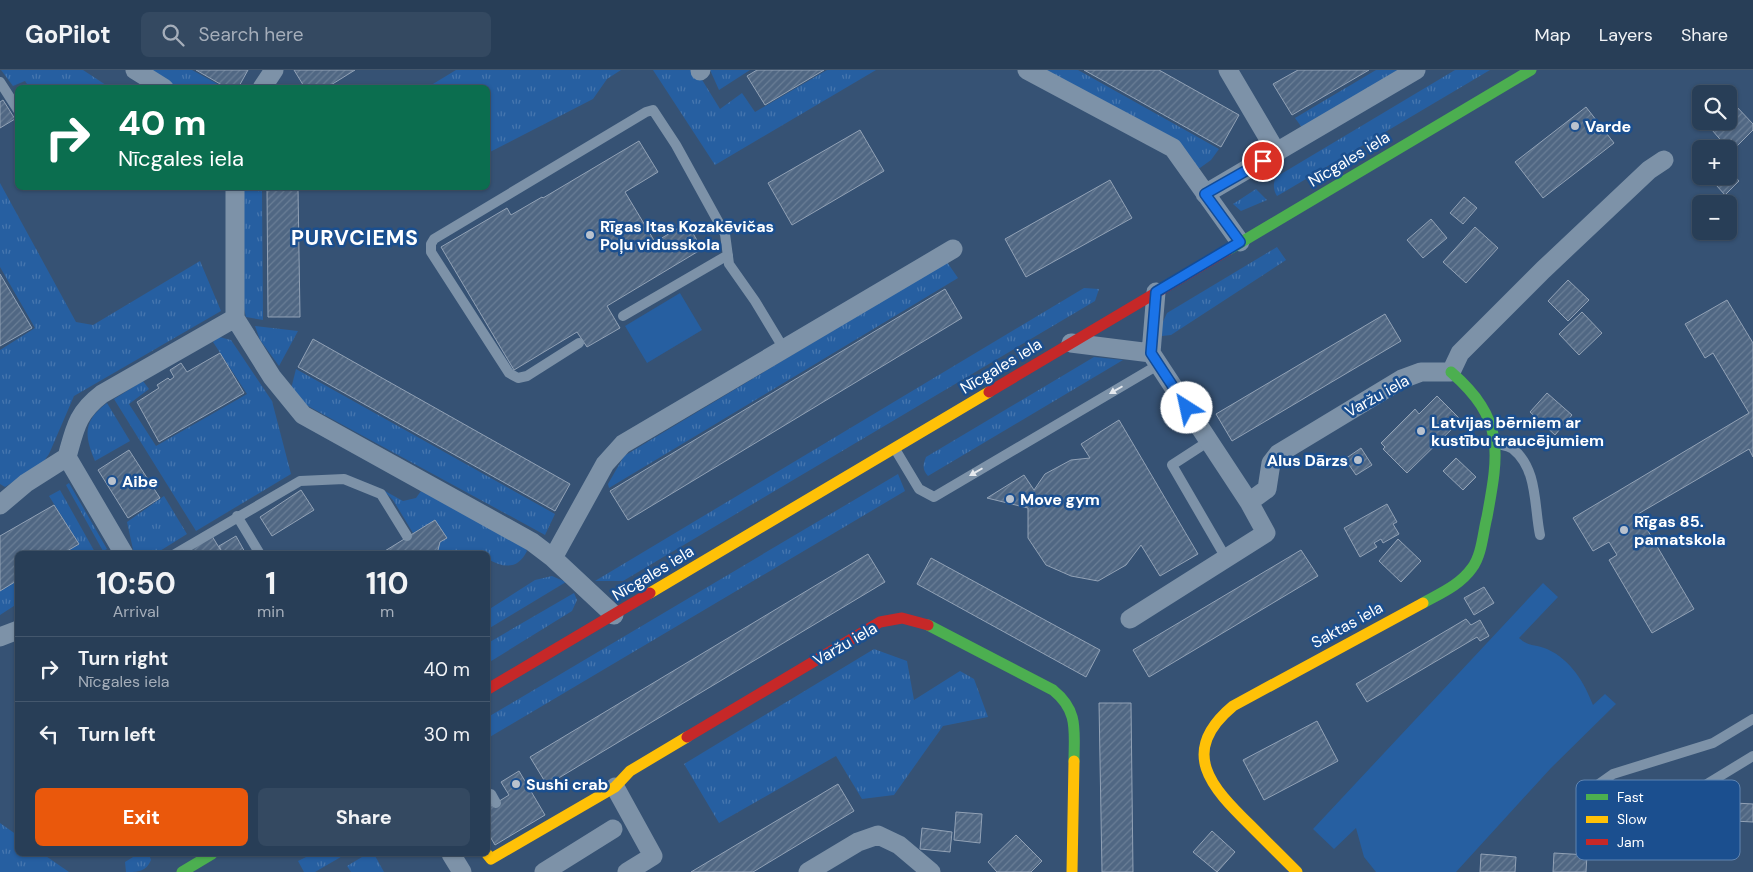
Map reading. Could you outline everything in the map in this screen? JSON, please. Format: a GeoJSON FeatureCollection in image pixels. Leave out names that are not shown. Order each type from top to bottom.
{"type":"FeatureCollection","features":[{"type":"Feature","properties":{"kind":"street"},"geometry":{"type":"LineString","coordinates":[[135,70],[159,85]]}},
{"type":"Feature","properties":{"kind":"street"},"geometry":{"type":"LineString","coordinates":[[264,85],[274,70]]}},
{"type":"Feature","properties":{"kind":"street"},"geometry":{"type":"LineString","coordinates":[[1027,70],[1173,148],[1193,173],[1205,194],[1240,242]]}},
{"type":"Feature","properties":{"kind":"street"},"geometry":{"type":"LineString","coordinates":[[1228,70],[1277,153]]}},
{"type":"Feature","properties":{"kind":"street"},"geometry":{"type":"LineString","coordinates":[[1205,194],[1416,70]]}},
{"type":"Feature","properties":{"kind":"street","name":"Nīcgales iela"},"geometry":{"type":"LineString","coordinates":[[490,689],[1531,70]]}},
{"type":"Feature","properties":{"kind":"street"},"geometry":{"type":"LineString","coordinates":[[1451,372],[1460,352],[1649,170],[1664,160]]}},
{"type":"Feature","properties":{"kind":"street"},"geometry":{"type":"LineString","coordinates":[[235,190],[235,318],[272,377],[303,415],[532,542],[553,558],[614,615]]}},
{"type":"Feature","properties":{"kind":"street"},"geometry":{"type":"LineString","coordinates":[[553,558],[605,464],[624,444],[952,249]]}},
{"type":"Feature","properties":{"kind":"street"},"geometry":{"type":"LineString","coordinates":[[1130,618],[1266,533],[1249,502],[1155,359],[1156,292]]}},
{"type":"Feature","properties":{"kind":"street"},"geometry":{"type":"LineString","coordinates":[[0,505],[26,483],[67,457],[77,420],[87,405],[235,318]]}},
{"type":"Feature","properties":{"kind":"street"},"geometry":{"type":"LineString","coordinates":[[1071,343],[1155,359]]}},
{"type":"Feature","properties":{"kind":"street","name":"Varžu iela"},"geometry":{"type":"LineString","coordinates":[[1249,502],[1267,489],[1272,463],[1278,454],[1402,379],[1421,372],[1451,372]]}},
{"type":"Feature","properties":{"kind":"street","name":"Saktas iela"},"geometry":{"type":"LineString","coordinates":[[1298,872],[1218,793],[1206,770],[1204,749],[1210,730],[1220,715],[1233,706],[1457,584],[1474,565],[1482,536],[1497,443],[1492,424],[1468,385],[1451,372]]}},
{"type":"Feature","properties":{"kind":"street"},"geometry":{"type":"LineString","coordinates":[[67,457],[122,551]]}},
{"type":"Feature","properties":{"kind":"street","name":"Varžu iela"},"geometry":{"type":"LineString","coordinates":[[497,855],[517,838],[616,787],[630,771],[880,622],[902,618],[923,622],[1053,690],[1068,702],[1073,713],[1074,726],[1072,872]]}},
{"type":"Feature","properties":{"kind":"street"},"geometry":{"type":"LineString","coordinates":[[0,637],[15,631]]}},
{"type":"Feature","properties":{"kind":"street"},"geometry":{"type":"LineString","coordinates":[[616,787],[653,856],[627,872]]}},
{"type":"Feature","properties":{"kind":"street"},"geometry":{"type":"LineString","coordinates":[[544,872],[614,829]]}},
{"type":"Feature","properties":{"kind":"street"},"geometry":{"type":"LineString","coordinates":[[808,872],[858,842],[878,835],[899,845],[922,870]]}},
{"type":"Feature","properties":{"kind":"street"},"geometry":{"type":"LineString","coordinates":[[452,856],[462,872]]}},
{"type":"Feature","properties":{"kind":"street"},"geometry":{"type":"LineString","coordinates":[[182,872],[210,861]]}},
{"type":"Feature","properties":{"kind":"lane"},"geometry":{"type":"LineString","coordinates":[[0,82],[15,105]]}},
{"type":"Feature","properties":{"kind":"lane"},"geometry":{"type":"LineString","coordinates":[[579,343],[526,376],[518,378],[509,373],[431,252],[431,244],[434,239],[646,112],[653,110],[672,138],[725,234],[729,264],[755,301],[784,349]]}},
{"type":"Feature","properties":{"kind":"lane"},"geometry":{"type":"LineString","coordinates":[[623,316],[728,255]]}},
{"type":"Feature","properties":{"kind":"lane"},"geometry":{"type":"LineString","coordinates":[[894,448],[919,489],[934,497],[1155,359]]}},
{"type":"Feature","properties":{"kind":"lane"},"geometry":{"type":"LineString","coordinates":[[1209,441],[1172,464],[1226,558]]}},
{"type":"Feature","properties":{"kind":"lane"},"geometry":{"type":"LineString","coordinates":[[1497,443],[1512,448],[1531,478],[1534,485],[1540,535]]}},
{"type":"Feature","properties":{"kind":"lane"},"geometry":{"type":"LineString","coordinates":[[180,551],[300,481],[344,479],[381,494],[408,536]]}},
{"type":"Feature","properties":{"kind":"lane"},"geometry":{"type":"LineString","coordinates":[[237,516],[258,551]]}},
{"type":"Feature","properties":{"kind":"lane"},"geometry":{"type":"LineString","coordinates":[[1604,780],[1613,774],[1713,743],[1753,719]]}},
{"type":"Feature","properties":{"kind":"lane"},"geometry":{"type":"LineString","coordinates":[[1714,780],[1753,756]]}},
{"type":"Feature","properties":{"kind":"lane"},"geometry":{"type":"LineString","coordinates":[[490,794],[496,803]]}},
{"type":"Feature","properties":{"kind":"green space"},"geometry":{"type":"Polygon","coordinates":[[[1,70],[83,70],[106,85],[28,85],[25,81],[13,86],[1,70]]]}},
{"type":"Feature","properties":{"kind":"green space"},"geometry":{"type":"Polygon","coordinates":[[[141,70],[192,70],[219,85],[167,85],[141,70]]]}},
{"type":"Feature","properties":{"kind":"green space"},"geometry":{"type":"Polygon","coordinates":[[[456,70],[621,70],[607,79],[593,99],[490,152],[490,85],[431,85],[456,70]]]}},
{"type":"Feature","properties":{"kind":"green space"},"geometry":{"type":"Polygon","coordinates":[[[653,70],[696,70],[720,109],[742,93],[755,112],[827,70],[876,70],[715,165],[653,70]]]}},
{"type":"Feature","properties":{"kind":"green space"},"geometry":{"type":"Polygon","coordinates":[[[710,70],[750,70],[719,90],[710,70]]]}},
{"type":"Feature","properties":{"kind":"green space"},"geometry":{"type":"Polygon","coordinates":[[[1037,70],[1078,70],[1219,149],[1211,160],[1197,170],[1037,70]]]}},
{"type":"Feature","properties":{"kind":"green space"},"geometry":{"type":"Polygon","coordinates":[[[1376,70],[1409,70],[1303,129],[1295,118],[1376,70]]]}},
{"type":"Feature","properties":{"kind":"green space"},"geometry":{"type":"Polygon","coordinates":[[[1455,70],[1490,70],[1277,196],[1274,186],[1276,177],[1455,70]]]}},
{"type":"Feature","properties":{"kind":"green space"},"geometry":{"type":"Polygon","coordinates":[[[0,183],[76,322],[93,325],[200,261],[221,311],[74,396],[49,454],[42,464],[5,487],[0,484],[0,350],[35,328],[0,267],[0,183]]]}},
{"type":"Feature","properties":{"kind":"green space"},"geometry":{"type":"Polygon","coordinates":[[[1256,189],[1267,200],[1241,211],[1233,204],[1256,189]]]}},
{"type":"Feature","properties":{"kind":"green space"},"geometry":{"type":"Polygon","coordinates":[[[239,190],[262,190],[263,320],[246,317],[239,288],[239,190]]]}},
{"type":"Feature","properties":{"kind":"green space"},"geometry":{"type":"Polygon","coordinates":[[[1277,247],[1286,260],[1171,335],[1162,336],[1160,328],[1167,313],[1277,247]]]}},
{"type":"Feature","properties":{"kind":"green space"},"geometry":{"type":"Polygon","coordinates":[[[947,262],[958,278],[609,488],[608,484],[624,456],[947,262]]]}},
{"type":"Feature","properties":{"kind":"green space"},"geometry":{"type":"Polygon","coordinates":[[[1084,288],[1099,289],[1095,301],[623,581],[595,581],[1084,288]]]}},
{"type":"Feature","properties":{"kind":"green space"},"geometry":{"type":"Polygon","coordinates":[[[680,293],[702,330],[647,363],[625,326],[680,293]]]}},
{"type":"Feature","properties":{"kind":"green space"},"geometry":{"type":"Polygon","coordinates":[[[255,326],[298,331],[279,366],[260,340],[255,326]]]}},
{"type":"Feature","properties":{"kind":"green space"},"geometry":{"type":"Polygon","coordinates":[[[219,337],[231,340],[272,401],[291,474],[196,531],[114,399],[143,381],[149,389],[129,404],[156,446],[247,394],[213,342],[219,337]]]}},
{"type":"Feature","properties":{"kind":"green space"},"geometry":{"type":"Polygon","coordinates":[[[1094,357],[1123,360],[928,476],[926,474],[924,462],[926,457],[1094,357]]]}},
{"type":"Feature","properties":{"kind":"green space"},"geometry":{"type":"Polygon","coordinates":[[[296,369],[555,514],[545,535],[297,400],[290,393],[296,369]]]}},
{"type":"Feature","properties":{"kind":"green space"},"geometry":{"type":"Polygon","coordinates":[[[107,403],[130,441],[95,461],[89,444],[88,429],[93,416],[107,403]]]}},
{"type":"Feature","properties":{"kind":"green space"},"geometry":{"type":"Polygon","coordinates":[[[898,474],[905,491],[490,737],[490,716],[898,474]]]}},
{"type":"Feature","properties":{"kind":"green space"},"geometry":{"type":"Polygon","coordinates":[[[69,483],[107,549],[103,551],[66,485],[69,483]]]}},
{"type":"Feature","properties":{"kind":"green space"},"geometry":{"type":"Polygon","coordinates":[[[60,490],[94,551],[67,551],[79,544],[49,496],[60,490]]]}},
{"type":"Feature","properties":{"kind":"green space"},"geometry":{"type":"Polygon","coordinates":[[[383,490],[403,501],[416,498],[421,491],[523,545],[527,551],[519,562],[510,566],[490,560],[490,551],[438,551],[440,542],[447,538],[435,520],[413,533],[393,500],[383,490]]]}},
{"type":"Feature","properties":{"kind":"green space"},"geometry":{"type":"Polygon","coordinates":[[[164,496],[187,534],[160,551],[133,551],[127,522],[164,496]]]}},
{"type":"Feature","properties":{"kind":"green space"},"geometry":{"type":"Polygon","coordinates":[[[552,576],[566,582],[490,628],[490,609],[535,580],[552,576]]]}},
{"type":"Feature","properties":{"kind":"green space"},"geometry":{"type":"Polygon","coordinates":[[[15,581],[15,605],[0,615],[0,591],[15,581]]]}},
{"type":"Feature","properties":{"kind":"green space"},"geometry":{"type":"Polygon","coordinates":[[[1543,583],[1558,597],[1519,638],[1529,644],[1547,649],[1570,665],[1581,680],[1593,705],[1605,694],[1616,704],[1551,768],[1456,872],[1376,872],[1364,857],[1356,828],[1334,849],[1313,829],[1543,583]]]}},
{"type":"Feature","properties":{"kind":"green space"},"geometry":{"type":"Polygon","coordinates":[[[574,593],[577,600],[572,611],[490,662],[490,642],[574,593]]]}},
{"type":"Feature","properties":{"kind":"green space"},"geometry":{"type":"Polygon","coordinates":[[[874,649],[907,661],[914,700],[960,671],[974,679],[988,717],[943,726],[894,795],[862,799],[836,756],[719,823],[684,764],[874,649]]]}},
{"type":"Feature","properties":{"kind":"green space"},"geometry":{"type":"Polygon","coordinates":[[[0,823],[15,834],[15,856],[46,856],[69,872],[0,872],[0,823]]]}},
{"type":"Feature","properties":{"kind":"green space"},"geometry":{"type":"Polygon","coordinates":[[[135,856],[150,856],[151,860],[147,867],[141,871],[134,872],[126,872],[125,862],[135,856]]]}},
{"type":"Feature","properties":{"kind":"green space"},"geometry":{"type":"Polygon","coordinates":[[[308,856],[343,856],[315,872],[304,872],[298,861],[308,856]]]}},
{"type":"Feature","properties":{"kind":"green space"},"geometry":{"type":"Polygon","coordinates":[[[364,856],[375,856],[384,872],[351,872],[347,866],[364,856]]]}},
{"type":"Feature","properties":{"kind":"building"},"geometry":{"type":"Polygon","coordinates":[[[196,70],[248,70],[240,85],[222,85],[196,70]]]}},
{"type":"Feature","properties":{"kind":"building"},"geometry":{"type":"Polygon","coordinates":[[[294,70],[355,70],[331,85],[303,85],[294,70]]]}},
{"type":"Feature","properties":{"kind":"building"},"geometry":{"type":"Polygon","coordinates":[[[757,70],[824,70],[765,105],[747,76],[757,70]]]}},
{"type":"Feature","properties":{"kind":"building"},"geometry":{"type":"Polygon","coordinates":[[[1084,70],[1159,70],[1239,115],[1221,147],[1084,70]]]}},
{"type":"Feature","properties":{"kind":"building"},"geometry":{"type":"Polygon","coordinates":[[[1298,70],[1369,70],[1292,115],[1273,84],[1298,70]]]}},
{"type":"Feature","properties":{"kind":"building"},"geometry":{"type":"Polygon","coordinates":[[[3,100],[15,119],[0,128],[0,102],[3,100]]]}},
{"type":"Feature","properties":{"kind":"building"},"geometry":{"type":"Polygon","coordinates":[[[1586,107],[1614,143],[1543,198],[1515,162],[1586,107]]]}},
{"type":"Feature","properties":{"kind":"building"},"geometry":{"type":"Polygon","coordinates":[[[1737,107],[1753,124],[1753,130],[1737,146],[1737,140],[1721,140],[1712,130],[1737,130],[1737,107]]]}},
{"type":"Feature","properties":{"kind":"building"},"geometry":{"type":"Polygon","coordinates":[[[860,130],[884,171],[792,225],[768,183],[860,130]]]}},
{"type":"Feature","properties":{"kind":"building"},"geometry":{"type":"Polygon","coordinates":[[[639,141],[658,172],[625,192],[655,242],[687,223],[702,249],[607,306],[620,328],[587,347],[577,332],[514,370],[441,247],[507,208],[511,215],[543,198],[639,141]]]}},
{"type":"Feature","properties":{"kind":"building"},"geometry":{"type":"Polygon","coordinates":[[[1110,180],[1132,218],[1026,277],[1005,239],[1110,180]]]}},
{"type":"Feature","properties":{"kind":"building"},"geometry":{"type":"Polygon","coordinates":[[[1716,185],[1735,185],[1725,195],[1716,185]]]}},
{"type":"Feature","properties":{"kind":"building"},"geometry":{"type":"Polygon","coordinates":[[[267,190],[298,190],[300,317],[268,317],[267,190]]]}},
{"type":"Feature","properties":{"kind":"building"},"geometry":{"type":"Polygon","coordinates":[[[1464,197],[1477,208],[1463,224],[1450,213],[1464,197]]]}},
{"type":"Feature","properties":{"kind":"building"},"geometry":{"type":"Polygon","coordinates":[[[1431,219],[1447,238],[1423,258],[1407,240],[1431,219]]]}},
{"type":"Feature","properties":{"kind":"building"},"geometry":{"type":"Polygon","coordinates":[[[1475,227],[1498,248],[1466,283],[1443,262],[1475,227]]]}},
{"type":"Feature","properties":{"kind":"building"},"geometry":{"type":"Polygon","coordinates":[[[0,274],[32,328],[0,346],[0,274]]]}},
{"type":"Feature","properties":{"kind":"building"},"geometry":{"type":"Polygon","coordinates":[[[1568,280],[1589,300],[1568,321],[1548,301],[1568,280]]]}},
{"type":"Feature","properties":{"kind":"building"},"geometry":{"type":"Polygon","coordinates":[[[945,289],[962,318],[628,520],[610,491],[945,289]]]}},
{"type":"Feature","properties":{"kind":"building"},"geometry":{"type":"Polygon","coordinates":[[[1727,300],[1753,343],[1753,457],[1749,449],[1638,514],[1694,609],[1652,633],[1609,560],[1617,555],[1609,542],[1593,551],[1573,518],[1749,413],[1713,353],[1705,358],[1685,324],[1727,300]]]}},
{"type":"Feature","properties":{"kind":"building"},"geometry":{"type":"Polygon","coordinates":[[[1582,312],[1602,333],[1579,355],[1559,334],[1582,312]]]}},
{"type":"Feature","properties":{"kind":"building"},"geometry":{"type":"Polygon","coordinates":[[[1385,314],[1401,341],[1232,441],[1216,414],[1385,314]]]}},
{"type":"Feature","properties":{"kind":"building"},"geometry":{"type":"Polygon","coordinates":[[[313,339],[570,484],[555,511],[298,367],[313,339]]]}},
{"type":"Feature","properties":{"kind":"building"},"geometry":{"type":"Polygon","coordinates":[[[220,353],[244,393],[159,442],[137,402],[159,388],[157,385],[168,378],[170,380],[174,377],[170,370],[181,363],[187,372],[220,353]]]}},
{"type":"Feature","properties":{"kind":"building"},"geometry":{"type":"Polygon","coordinates":[[[1547,393],[1572,415],[1555,435],[1530,412],[1547,393]]]}},
{"type":"Feature","properties":{"kind":"building","name":"Latvijas bērniem ar kustību traucējumiem"},"geometry":{"type":"Polygon","coordinates":[[[1437,396],[1461,420],[1407,473],[1383,449],[1385,447],[1381,443],[1415,409],[1419,414],[1437,396]]]}},
{"type":"Feature","properties":{"kind":"building"},"geometry":{"type":"Polygon","coordinates":[[[1119,420],[1198,554],[1160,576],[1141,545],[1126,565],[1098,581],[1071,576],[1046,565],[1028,538],[1028,508],[987,498],[1024,475],[1034,490],[1045,474],[1071,460],[1090,458],[1081,444],[1119,420]]]}},
{"type":"Feature","properties":{"kind":"building"},"geometry":{"type":"Polygon","coordinates":[[[1361,448],[1372,465],[1356,475],[1345,459],[1361,448]]]}},
{"type":"Feature","properties":{"kind":"building"},"geometry":{"type":"Polygon","coordinates":[[[129,450],[160,498],[128,518],[98,470],[129,450]]]}},
{"type":"Feature","properties":{"kind":"building"},"geometry":{"type":"Polygon","coordinates":[[[1456,458],[1476,477],[1463,490],[1443,471],[1456,458]]]}},
{"type":"Feature","properties":{"kind":"building"},"geometry":{"type":"Polygon","coordinates":[[[301,490],[314,510],[272,536],[260,517],[301,490]]]}},
{"type":"Feature","properties":{"kind":"building"},"geometry":{"type":"Polygon","coordinates":[[[1387,504],[1397,522],[1393,524],[1399,534],[1383,543],[1381,539],[1374,543],[1377,547],[1360,557],[1344,528],[1387,504]]]}},
{"type":"Feature","properties":{"kind":"building"},"geometry":{"type":"Polygon","coordinates":[[[54,505],[79,544],[67,551],[15,551],[15,582],[0,591],[0,536],[54,505]]]}},
{"type":"Feature","properties":{"kind":"building"},"geometry":{"type":"Polygon","coordinates":[[[435,520],[447,538],[440,542],[438,551],[385,551],[435,520]]]}},
{"type":"Feature","properties":{"kind":"building"},"geometry":{"type":"Polygon","coordinates":[[[212,536],[221,551],[187,551],[212,536]]]}},
{"type":"Feature","properties":{"kind":"building"},"geometry":{"type":"Polygon","coordinates":[[[236,536],[244,551],[222,551],[219,546],[236,536]]]}},
{"type":"Feature","properties":{"kind":"building"},"geometry":{"type":"Polygon","coordinates":[[[1398,539],[1421,561],[1401,582],[1379,561],[1398,539]]]}},
{"type":"Feature","properties":{"kind":"building"},"geometry":{"type":"Polygon","coordinates":[[[1301,550],[1318,576],[1149,677],[1133,650],[1301,550]]]}},
{"type":"Feature","properties":{"kind":"building"},"geometry":{"type":"Polygon","coordinates":[[[868,554],[885,582],[547,785],[530,757],[868,554]]]}},
{"type":"Feature","properties":{"kind":"building"},"geometry":{"type":"Polygon","coordinates":[[[931,558],[1100,650],[1086,677],[917,584],[931,558]]]}},
{"type":"Feature","properties":{"kind":"building"},"geometry":{"type":"Polygon","coordinates":[[[1484,587],[1494,603],[1474,615],[1464,598],[1484,587]]]}},
{"type":"Feature","properties":{"kind":"building"},"geometry":{"type":"Polygon","coordinates":[[[1466,619],[1471,625],[1480,620],[1489,636],[1480,641],[1477,637],[1367,702],[1356,684],[1466,619]]]}},
{"type":"Feature","properties":{"kind":"building"},"geometry":{"type":"Polygon","coordinates":[[[1099,703],[1131,703],[1133,872],[1102,872],[1099,703]]]}},
{"type":"Feature","properties":{"kind":"building"},"geometry":{"type":"Polygon","coordinates":[[[1317,721],[1338,761],[1264,800],[1243,760],[1317,721]]]}},
{"type":"Feature","properties":{"kind":"building"},"geometry":{"type":"Polygon","coordinates":[[[519,771],[545,815],[495,845],[490,836],[490,807],[509,795],[501,782],[519,771]]]}},
{"type":"Feature","properties":{"kind":"building"},"geometry":{"type":"Polygon","coordinates":[[[838,784],[854,811],[753,872],[691,872],[838,784]]]}},
{"type":"Feature","properties":{"kind":"building"},"geometry":{"type":"Polygon","coordinates":[[[1740,803],[1753,804],[1753,822],[1740,821],[1740,803]]]}},
{"type":"Feature","properties":{"kind":"building"},"geometry":{"type":"Polygon","coordinates":[[[956,812],[982,814],[980,843],[954,840],[956,812]]]}},
{"type":"Feature","properties":{"kind":"building"},"geometry":{"type":"Polygon","coordinates":[[[922,828],[952,832],[950,852],[920,849],[922,828]]]}},
{"type":"Feature","properties":{"kind":"building"},"geometry":{"type":"Polygon","coordinates":[[[1212,831],[1235,852],[1217,872],[1193,852],[1212,831]]]}},
{"type":"Feature","properties":{"kind":"building"},"geometry":{"type":"Polygon","coordinates":[[[1016,835],[1042,861],[1031,872],[997,872],[988,862],[1016,835]]]}},
{"type":"Feature","properties":{"kind":"building"},"geometry":{"type":"Polygon","coordinates":[[[1554,853],[1576,854],[1576,860],[1587,860],[1586,872],[1553,872],[1554,853]]]}},
{"type":"Feature","properties":{"kind":"building"},"geometry":{"type":"Polygon","coordinates":[[[1481,854],[1516,857],[1515,872],[1480,872],[1481,854]]]}},
{"type":"Feature","properties":{"kind":"traffic: fast"},"geometry":{"type":"LineString","coordinates":[[1228,250],[1531,70]]}},
{"type":"Feature","properties":{"kind":"traffic: fast"},"geometry":{"type":"LineString","coordinates":[[1423,603],[1456,584],[1475,563],[1482,543],[1494,474],[1494,438],[1489,421],[1481,405],[1469,389],[1451,372]]}},
{"type":"Feature","properties":{"kind":"traffic: fast"},"geometry":{"type":"LineString","coordinates":[[928,625],[1053,690],[1061,698],[1071,714],[1074,731],[1074,761]]}},
{"type":"Feature","properties":{"kind":"traffic: fast"},"geometry":{"type":"LineString","coordinates":[[182,872],[209,856]]}},
{"type":"Feature","properties":{"kind":"traffic: slow"},"geometry":{"type":"LineString","coordinates":[[650,593],[989,392]]}},
{"type":"Feature","properties":{"kind":"traffic: slow"},"geometry":{"type":"LineString","coordinates":[[1297,872],[1236,812],[1213,783],[1206,769],[1204,754],[1207,739],[1216,723],[1233,706],[1423,603]]}},
{"type":"Feature","properties":{"kind":"traffic: slow"},"geometry":{"type":"LineString","coordinates":[[489,856],[491,859],[615,787],[630,771],[687,737]]}},
{"type":"Feature","properties":{"kind":"traffic: slow"},"geometry":{"type":"LineString","coordinates":[[1072,872],[1074,761]]}},
{"type":"Feature","properties":{"kind":"traffic: jam"},"geometry":{"type":"LineString","coordinates":[[989,392],[1228,250]]}},
{"type":"Feature","properties":{"kind":"traffic: jam"},"geometry":{"type":"LineString","coordinates":[[490,688],[650,593]]}},
{"type":"Feature","properties":{"kind":"traffic: jam"},"geometry":{"type":"LineString","coordinates":[[687,737],[880,622],[902,618],[928,625]]}},
{"type":"Feature","properties":{"kind":"place","name":"Varde"},"geometry":{"type":"Point","coordinates":[1575,126]}},
{"type":"Feature","properties":{"kind":"place","name":"Rīgas Itas Kozakēvičas Poļu vidusskola"},"geometry":{"type":"Point","coordinates":[590,235]}},
{"type":"Feature","properties":{"kind":"place","name":"Latvijas bērniem ar kustību traucējumiem"},"geometry":{"type":"Point","coordinates":[1421,431]}},
{"type":"Feature","properties":{"kind":"place","name":"Alus Dārzs"},"geometry":{"type":"Point","coordinates":[1358,460]}},
{"type":"Feature","properties":{"kind":"place","name":"Aibe"},"geometry":{"type":"Point","coordinates":[112,481]}},
{"type":"Feature","properties":{"kind":"place","name":"Move gym"},"geometry":{"type":"Point","coordinates":[1010,499]}},
{"type":"Feature","properties":{"kind":"place","name":"Rīgas 85. pamatskola"},"geometry":{"type":"Point","coordinates":[1624,530]}},
{"type":"Feature","properties":{"kind":"place","name":"Sushi crab"},"geometry":{"type":"Point","coordinates":[516,784]}},
{"type":"Feature","properties":{"kind":"district","name":"PURVCIEMS"},"geometry":{"type":"Point","coordinates":[355,238]}},
{"type":"Feature","properties":{"kind":"route"},"geometry":{"type":"LineString","coordinates":[[1187,408],[1151,353],[1156,292],[1240,242],[1205,194],[1263,161]]}}]}
